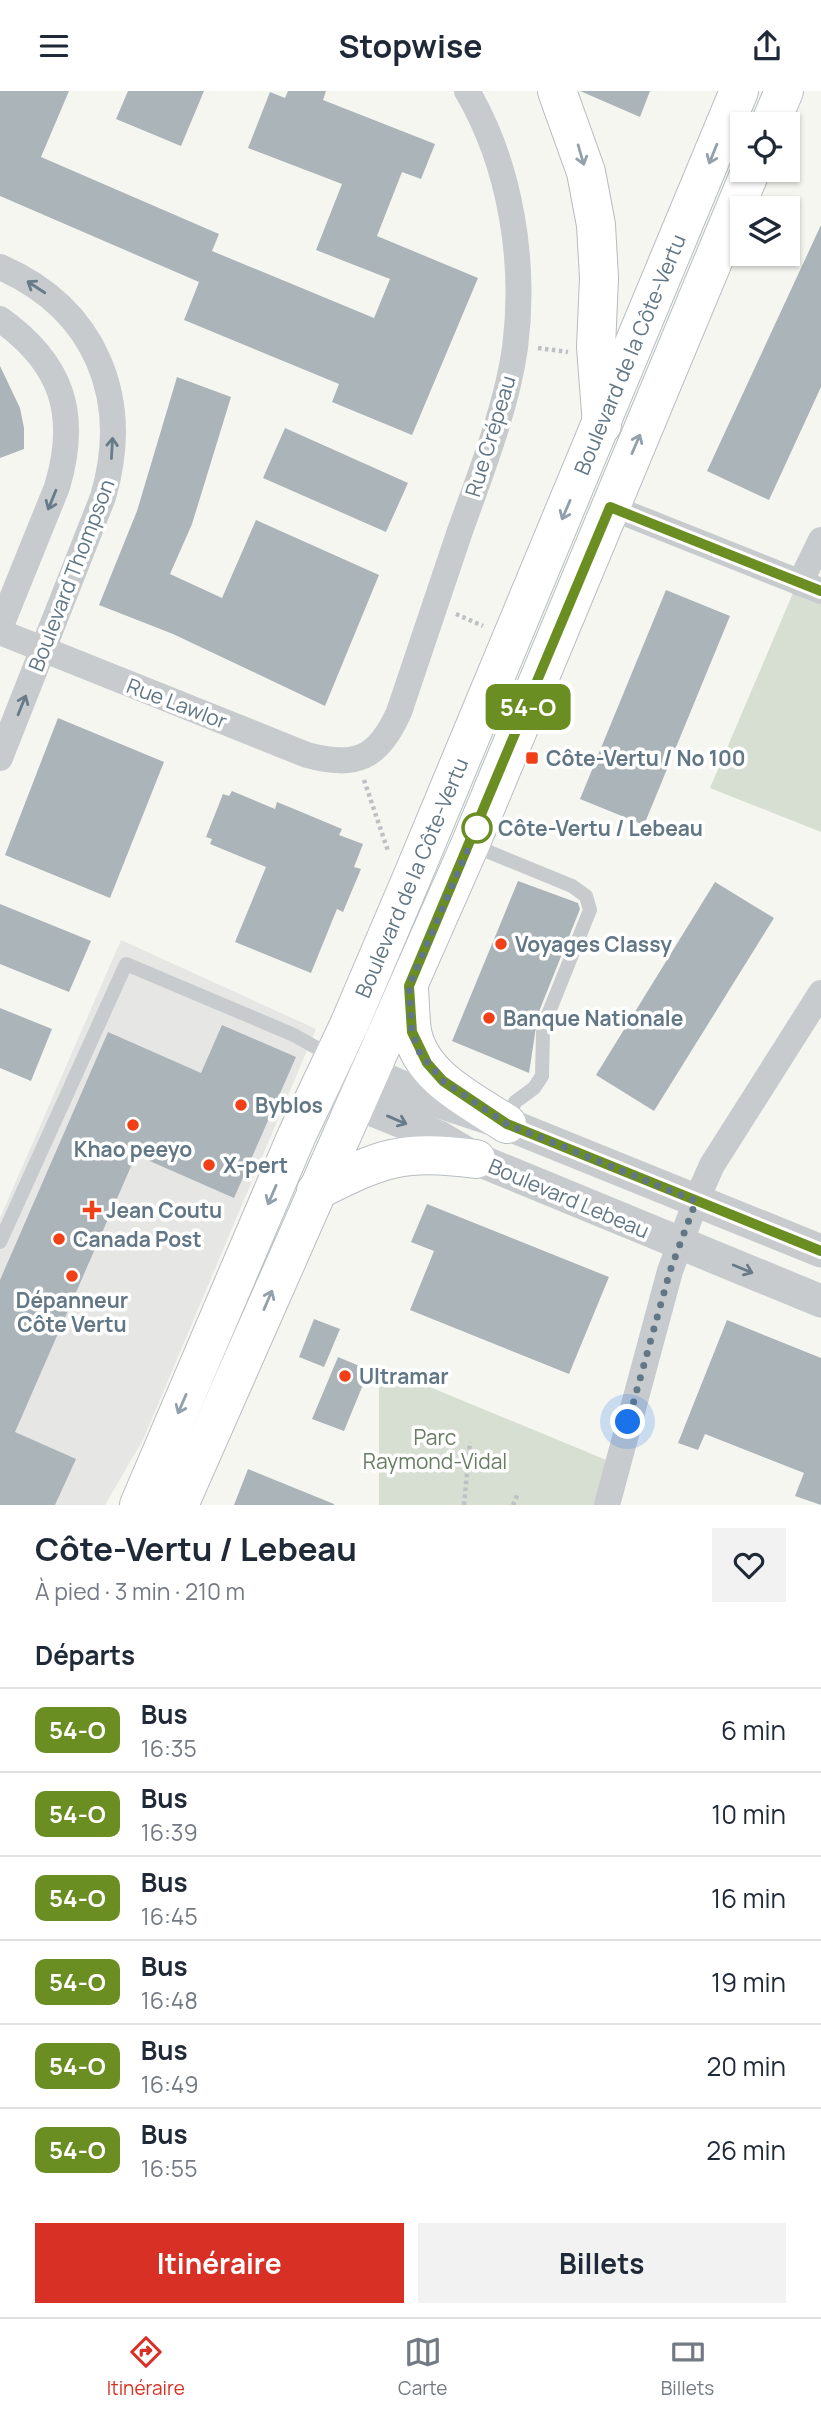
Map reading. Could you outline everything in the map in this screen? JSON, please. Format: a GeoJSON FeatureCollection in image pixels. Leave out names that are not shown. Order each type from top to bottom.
{"type":"FeatureCollection","features":[{"type":"Feature","properties":{"kind":"main road"},"geometry":{"type":"LineString","coordinates":[[557,91],[586,172],[596,225],[599,278],[596,347],[602,425]]}},
{"type":"Feature","properties":{"kind":"main road","name":"Boulevard de la Côte-Vertu"},"geometry":{"type":"LineString","coordinates":[[139,1505],[414,875],[739,91]]}},
{"type":"Feature","properties":{"kind":"main road","name":"Boulevard de la Côte-Vertu"},"geometry":{"type":"LineString","coordinates":[[179,1505],[470,845],[746,182]]}},
{"type":"Feature","properties":{"kind":"main road"},"geometry":{"type":"LineString","coordinates":[[409,986],[412,1032],[427,1063],[443,1081],[507,1124]]}},
{"type":"Feature","properties":{"kind":"main road"},"geometry":{"type":"LineString","coordinates":[[316,1191],[389,1157],[431,1153],[475,1159]]}},
{"type":"Feature","properties":{"kind":"street","name":"Rue Crépeau"},"geometry":{"type":"LineString","coordinates":[[359,768],[379,745],[399,712],[484,464],[507,387],[515,347],[518,285],[515,240],[507,193],[491,142],[467,91]]}},
{"type":"Feature","properties":{"kind":"street","name":"Boulevard Thompson"},"geometry":{"type":"LineString","coordinates":[[0,267],[44,291],[68,312],[85,334],[106,379],[113,425],[111,469],[0,758]]}},
{"type":"Feature","properties":{"kind":"street"},"geometry":{"type":"LineString","coordinates":[[0,319],[24,336],[47,364],[60,389],[66,413],[64,466],[0,630]]}},
{"type":"Feature","properties":{"kind":"street"},"geometry":{"type":"LineString","coordinates":[[610,507],[810,587],[821,540]]}},
{"type":"Feature","properties":{"kind":"street","name":"Rue Lawlor"},"geometry":{"type":"LineString","coordinates":[[0,630],[43,651],[307,755],[359,768]]}},
{"type":"Feature","properties":{"kind":"street"},"geometry":{"type":"LineString","coordinates":[[607,1505],[680,1244],[696,1201],[712,1165],[821,993]]}},
{"type":"Feature","properties":{"kind":"street","name":"Boulevard Lebeau"},"geometry":{"type":"LineString","coordinates":[[326,1073],[362,1089],[475,1159],[821,1301]]}},
{"type":"Feature","properties":{"kind":"street","name":"Boulevard Lebeau"},"geometry":{"type":"LineString","coordinates":[[362,1089],[431,1099],[507,1124],[696,1201]]}},
{"type":"Feature","properties":{"kind":"street"},"geometry":{"type":"LineString","coordinates":[[696,1201],[821,1251]]}},
{"type":"Feature","properties":{"kind":"lane"},"geometry":{"type":"LineString","coordinates":[[470,845],[572,886],[586,896],[590,911],[547,1017],[543,1032],[542,1076],[534,1087],[515,1102],[507,1124]]}},
{"type":"Feature","properties":{"kind":"lane"},"geometry":{"type":"LineString","coordinates":[[0,1242],[126,964],[294,1035],[326,1073]]}},
{"type":"Feature","properties":{"kind":"path"},"geometry":{"type":"LineString","coordinates":[[538,348],[572,352]]}},
{"type":"Feature","properties":{"kind":"path"},"geometry":{"type":"LineString","coordinates":[[456,614],[494,631]]}},
{"type":"Feature","properties":{"kind":"path"},"geometry":{"type":"LineString","coordinates":[[359,768],[389,853]]}},
{"type":"Feature","properties":{"kind":"path"},"geometry":{"type":"LineString","coordinates":[[465,1505],[470,1442]]}},
{"type":"Feature","properties":{"kind":"path"},"geometry":{"type":"LineString","coordinates":[[513,1505],[518,1493]]}},
{"type":"Feature","properties":{"kind":"shaded area"},"geometry":{"type":"Polygon","coordinates":[[[121,940],[316,1029],[143,1440],[105,1505],[0,1505],[0,1218],[121,940]]]}},
{"type":"Feature","properties":{"kind":"green space"},"geometry":{"type":"Polygon","coordinates":[[[793,593],[821,604],[821,832],[710,788],[793,593]]]}},
{"type":"Feature","properties":{"kind":"green space","name":"Parc Raymond-Vidal"},"geometry":{"type":"Polygon","coordinates":[[[379,1366],[616,1464],[607,1505],[379,1505],[379,1366]]]}},
{"type":"Feature","properties":{"kind":"building"},"geometry":{"type":"Polygon","coordinates":[[[0,91],[69,91],[41,157],[219,234],[212,251],[374,318],[390,279],[316,250],[342,184],[248,148],[270,92],[285,98],[288,91],[326,91],[323,100],[435,144],[421,179],[402,172],[377,236],[478,278],[412,435],[332,402],[339,384],[184,320],[199,282],[0,196],[0,91]]]}},
{"type":"Feature","properties":{"kind":"building"},"geometry":{"type":"Polygon","coordinates":[[[128,91],[204,91],[181,146],[116,119],[128,91]]]}},
{"type":"Feature","properties":{"kind":"building"},"geometry":{"type":"Polygon","coordinates":[[[580,91],[650,91],[640,117],[580,91]]]}},
{"type":"Feature","properties":{"kind":"building"},"geometry":{"type":"Polygon","coordinates":[[[821,225],[821,387],[769,500],[707,471],[821,225]]]}},
{"type":"Feature","properties":{"kind":"building"},"geometry":{"type":"Polygon","coordinates":[[[0,366],[20,408],[24,449],[0,458],[0,366]]]}},
{"type":"Feature","properties":{"kind":"building"},"geometry":{"type":"Polygon","coordinates":[[[177,377],[231,397],[192,524],[170,574],[222,598],[256,520],[379,575],[325,706],[173,634],[99,605],[137,511],[177,377]]]}},
{"type":"Feature","properties":{"kind":"building"},"geometry":{"type":"Polygon","coordinates":[[[285,428],[408,483],[386,532],[263,478],[285,428]]]}},
{"type":"Feature","properties":{"kind":"building"},"geometry":{"type":"Polygon","coordinates":[[[666,590],[730,616],[644,825],[580,799],[666,590]]]}},
{"type":"Feature","properties":{"kind":"building"},"geometry":{"type":"Polygon","coordinates":[[[58,718],[164,762],[110,898],[5,855],[58,718]]]}},
{"type":"Feature","properties":{"kind":"building"},"geometry":{"type":"Polygon","coordinates":[[[232,791],[275,809],[277,802],[342,829],[339,835],[363,844],[354,867],[361,869],[343,912],[337,909],[311,973],[235,942],[266,867],[210,844],[212,839],[206,837],[223,794],[229,796],[232,791]]]}},
{"type":"Feature","properties":{"kind":"building"},"geometry":{"type":"Polygon","coordinates":[[[518,881],[578,903],[580,909],[538,1014],[529,1073],[452,1041],[518,881]]]}},
{"type":"Feature","properties":{"kind":"building"},"geometry":{"type":"Polygon","coordinates":[[[715,882],[774,918],[654,1111],[596,1075],[715,882]]]}},
{"type":"Feature","properties":{"kind":"building"},"geometry":{"type":"Polygon","coordinates":[[[0,904],[91,941],[69,992],[0,964],[0,904]]]}},
{"type":"Feature","properties":{"kind":"building"},"geometry":{"type":"Polygon","coordinates":[[[0,1008],[52,1029],[31,1081],[0,1068],[0,1008]]]}},
{"type":"Feature","properties":{"kind":"building","name":"Canada Post"},"geometry":{"type":"Polygon","coordinates":[[[222,1025],[296,1057],[234,1198],[136,1155],[15,1432],[76,1459],[55,1505],[0,1505],[0,1280],[108,1032],[201,1073],[222,1025]]]}},
{"type":"Feature","properties":{"kind":"building"},"geometry":{"type":"Polygon","coordinates":[[[427,1204],[609,1277],[569,1374],[410,1310],[434,1251],[411,1242],[427,1204]]]}},
{"type":"Feature","properties":{"kind":"building"},"geometry":{"type":"Polygon","coordinates":[[[314,1319],[340,1329],[324,1367],[299,1357],[314,1319]]]}},
{"type":"Feature","properties":{"kind":"building"},"geometry":{"type":"Polygon","coordinates":[[[727,1320],[821,1358],[821,1505],[795,1496],[804,1473],[705,1434],[698,1450],[678,1443],[727,1320]]]}},
{"type":"Feature","properties":{"kind":"building"},"geometry":{"type":"Polygon","coordinates":[[[338,1357],[369,1370],[344,1431],[312,1419],[338,1357]]]}},
{"type":"Feature","properties":{"kind":"building"},"geometry":{"type":"Polygon","coordinates":[[[248,1469],[334,1504],[334,1505],[234,1505],[248,1469]]]}},
{"type":"Feature","properties":{"kind":"bus line","name":"54-O"},"geometry":{"type":"LineString","coordinates":[[821,591],[610,507],[409,986],[412,1032],[427,1063],[443,1081],[507,1124],[821,1251]]}},
{"type":"Feature","properties":{"kind":"place","name":"Côte-Vertu / No 100"},"geometry":{"type":"Point","coordinates":[532,758]}},
{"type":"Feature","properties":{"kind":"place","name":"Côte-Vertu / Lebeau"},"geometry":{"type":"Point","coordinates":[477,828]}},
{"type":"Feature","properties":{"kind":"place","name":"Voyages Classy"},"geometry":{"type":"Point","coordinates":[501,944]}},
{"type":"Feature","properties":{"kind":"place","name":"Banque Nationale"},"geometry":{"type":"Point","coordinates":[489,1018]}},
{"type":"Feature","properties":{"kind":"place","name":"Byblos"},"geometry":{"type":"Point","coordinates":[241,1105]}},
{"type":"Feature","properties":{"kind":"place","name":"Khao peeyo"},"geometry":{"type":"Point","coordinates":[133,1125]}},
{"type":"Feature","properties":{"kind":"place","name":"X-pert"},"geometry":{"type":"Point","coordinates":[209,1165]}},
{"type":"Feature","properties":{"kind":"place","name":"Jean Coutu"},"geometry":{"type":"Point","coordinates":[92,1210]}},
{"type":"Feature","properties":{"kind":"place","name":"Canada Post"},"geometry":{"type":"Point","coordinates":[59,1239]}},
{"type":"Feature","properties":{"kind":"place","name":"Dépanneur Côte Vertu"},"geometry":{"type":"Point","coordinates":[72,1276]}},
{"type":"Feature","properties":{"kind":"place","name":"Ultramar"},"geometry":{"type":"Point","coordinates":[345,1376]}},
{"type":"Feature","properties":{"kind":"route"},"geometry":{"type":"LineString","coordinates":[[477,828],[478,826],[409,986],[412,1032],[420,1053],[443,1081],[507,1124],[696,1201],[670,1271],[628,1422]]}}]}
